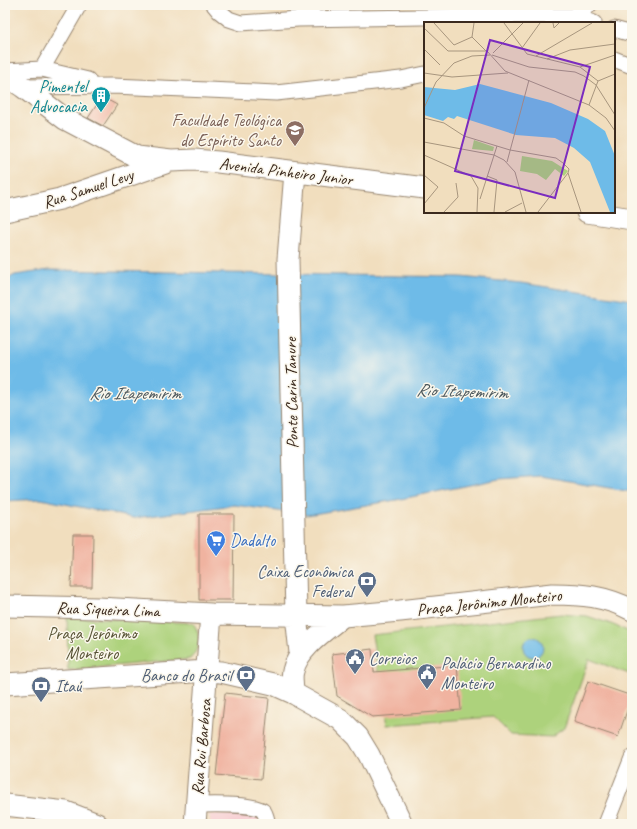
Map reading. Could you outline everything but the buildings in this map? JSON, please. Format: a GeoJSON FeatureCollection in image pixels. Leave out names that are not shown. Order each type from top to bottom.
{"type":"FeatureCollection","features":[{"type":"Feature","properties":{"kind":"main road","name":"Avenida Pinheiro Junior"},"geometry":{"type":"LineString","coordinates":[[5,75],[14,89],[65,119],[137,157],[171,161],[194,160],[218,162],[424,188]]}},
{"type":"Feature","properties":{"kind":"main road","name":"Rua Samuel Levy"},"geometry":{"type":"LineString","coordinates":[[5,211],[60,199],[171,161]]}},
{"type":"Feature","properties":{"kind":"main road","name":"Ponte Carin Tanure"},"geometry":{"type":"LineString","coordinates":[[295,172],[288,259],[296,615]]}},
{"type":"Feature","properties":{"kind":"main road"},"geometry":{"type":"LineString","coordinates":[[593,213],[632,219]]}},
{"type":"Feature","properties":{"kind":"main road","name":"Praça Jerônimo Monteiro"},"geometry":{"type":"LineString","coordinates":[[211,614],[343,616],[552,594],[597,596],[632,610]]}},
{"type":"Feature","properties":{"kind":"main road","name":"Rua Siqueira Lima"},"geometry":{"type":"LineString","coordinates":[[5,606],[98,608],[211,614]]}},
{"type":"Feature","properties":{"kind":"main road"},"geometry":{"type":"LineString","coordinates":[[206,671],[211,614]]}},
{"type":"Feature","properties":{"kind":"main road"},"geometry":{"type":"LineString","coordinates":[[296,615],[300,653]]}},
{"type":"Feature","properties":{"kind":"main road"},"geometry":{"type":"LineString","coordinates":[[293,692],[292,671],[300,653],[343,616]]}},
{"type":"Feature","properties":{"kind":"main road"},"geometry":{"type":"LineString","coordinates":[[5,684],[206,671],[221,672],[273,684],[293,692],[340,719],[358,737],[369,755],[402,824]]}},
{"type":"Feature","properties":{"kind":"main road","name":"Rua Rui Barbosa"},"geometry":{"type":"LineString","coordinates":[[196,815],[206,671]]}},
{"type":"Feature","properties":{"kind":"main road"},"geometry":{"type":"LineString","coordinates":[[5,805],[66,812],[96,824]]}},
{"type":"Feature","properties":{"kind":"street"},"geometry":{"type":"LineString","coordinates":[[42,69],[79,5]]}},
{"type":"Feature","properties":{"kind":"street"},"geometry":{"type":"LineString","coordinates":[[214,5],[229,19],[241,23],[298,19],[485,16],[574,16],[591,22]]}},
{"type":"Feature","properties":{"kind":"street"},"geometry":{"type":"LineString","coordinates":[[298,19],[314,5]]}},
{"type":"Feature","properties":{"kind":"street"},"geometry":{"type":"LineString","coordinates":[[371,18],[385,5]]}},
{"type":"Feature","properties":{"kind":"street"},"geometry":{"type":"LineString","coordinates":[[574,16],[590,5]]}},
{"type":"Feature","properties":{"kind":"street"},"geometry":{"type":"LineString","coordinates":[[615,29],[632,34]]}},
{"type":"Feature","properties":{"kind":"street"},"geometry":{"type":"LineString","coordinates":[[615,59],[632,66]]}},
{"type":"Feature","properties":{"kind":"street"},"geometry":{"type":"LineString","coordinates":[[5,71],[42,69],[113,86]]}},
{"type":"Feature","properties":{"kind":"street"},"geometry":{"type":"LineString","coordinates":[[14,89],[113,86],[276,94],[401,79],[424,74]]}},
{"type":"Feature","properties":{"kind":"street"},"geometry":{"type":"LineString","coordinates":[[606,824],[632,758]]}},
{"type":"Feature","properties":{"kind":"street"},"geometry":{"type":"LineString","coordinates":[[196,815],[244,806],[258,807],[264,812],[268,824]]}},
{"type":"Feature","properties":{"kind":"shaded area"},"geometry":{"type":"Polygon","coordinates":[[[209,814],[258,816],[259,824],[211,824],[209,814]]]}},
{"type":"Feature","properties":{"kind":"green space"},"geometry":{"type":"Polygon","coordinates":[[[561,614],[587,616],[632,633],[632,675],[589,659],[564,728],[552,737],[511,735],[493,717],[387,725],[372,635],[561,614]]]}},
{"type":"Feature","properties":{"kind":"green space","name":"Praça Jerônimo Monteiro"},"geometry":{"type":"Polygon","coordinates":[[[67,617],[193,623],[198,633],[199,642],[196,651],[190,659],[68,670],[67,617]]]}},
{"type":"Feature","properties":{"kind":"water","name":"Rio Itapemirim"},"geometry":{"type":"Polygon","coordinates":[[[49,270],[461,277],[521,283],[632,300],[632,492],[541,476],[499,479],[396,500],[307,515],[234,505],[134,518],[41,499],[5,501],[5,280],[15,275],[49,270]]]}},
{"type":"Feature","properties":{"kind":"water"},"geometry":{"type":"Polygon","coordinates":[[[533,637],[540,640],[543,647],[540,654],[533,657],[526,654],[523,647],[526,640],[533,637]]]}},
{"type":"Feature","properties":{"kind":"place","name":"Pimentel Advocacia"},"geometry":{"type":"Point","coordinates":[101,113]}},
{"type":"Feature","properties":{"kind":"place","name":"Faculdade Teológica do Espírito Santo"},"geometry":{"type":"Point","coordinates":[295,147]}},
{"type":"Feature","properties":{"kind":"place","name":"Dadalto"},"geometry":{"type":"Point","coordinates":[216,557]}},
{"type":"Feature","properties":{"kind":"place","name":"Caixa Econômica Federal"},"geometry":{"type":"Point","coordinates":[367,598]}},
{"type":"Feature","properties":{"kind":"place","name":"Correios"},"geometry":{"type":"Point","coordinates":[355,675]}},
{"type":"Feature","properties":{"kind":"place","name":"Palácio Bernardino Monteiro"},"geometry":{"type":"Point","coordinates":[427,690]}},
{"type":"Feature","properties":{"kind":"place","name":"Banco do Brasil"},"geometry":{"type":"Point","coordinates":[246,692]}},
{"type":"Feature","properties":{"kind":"place","name":"Itaú"},"geometry":{"type":"Point","coordinates":[41,703]}}]}
